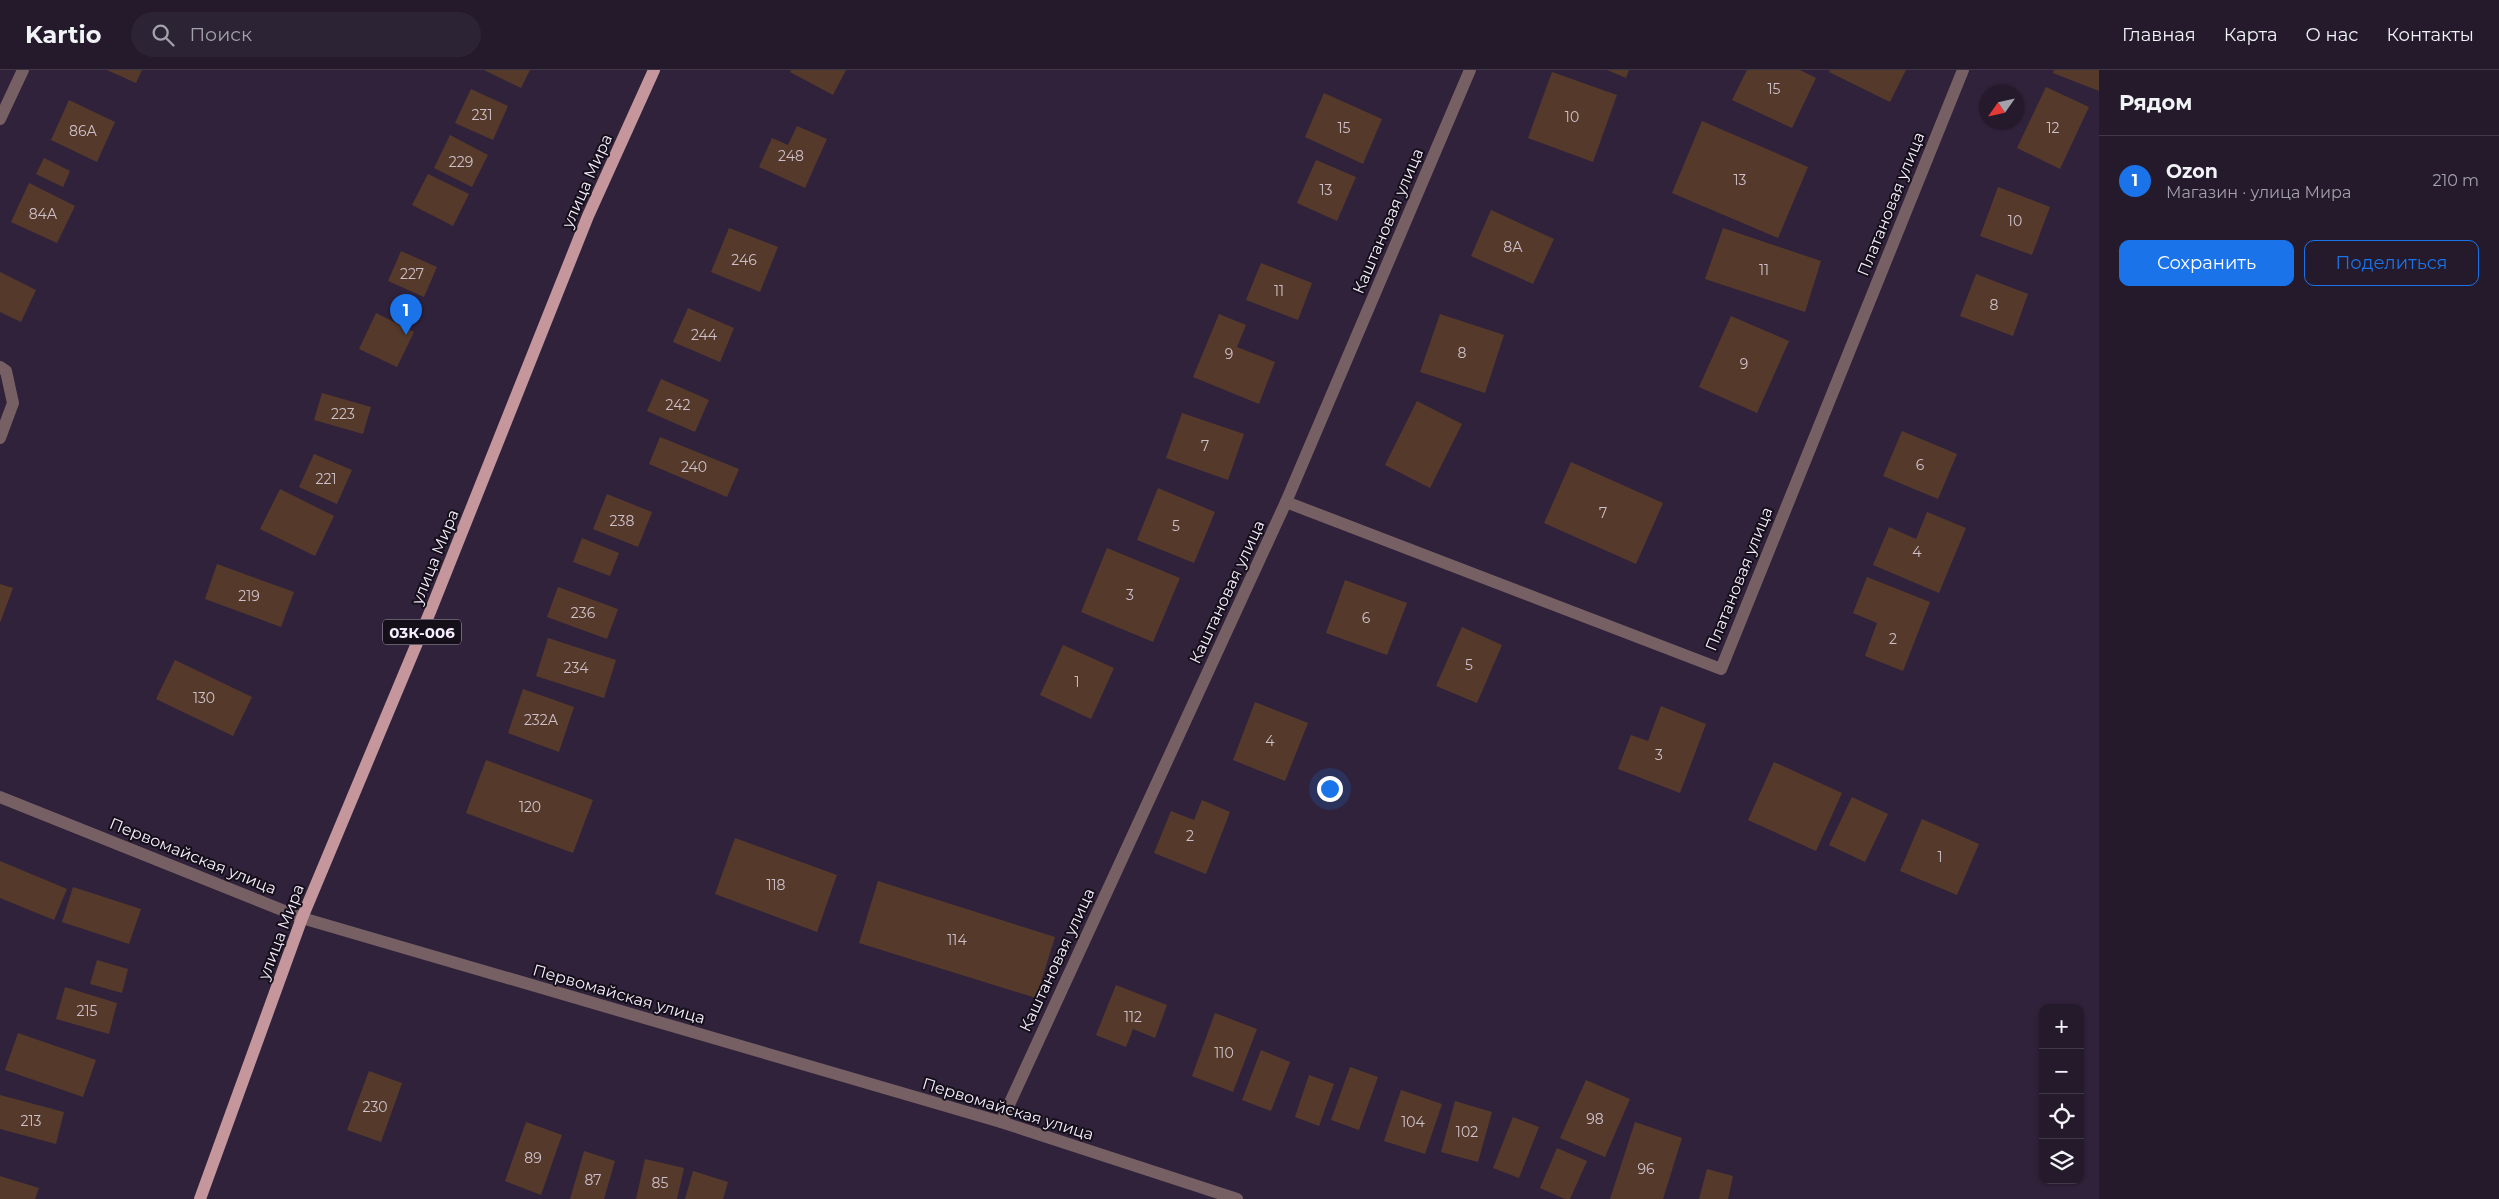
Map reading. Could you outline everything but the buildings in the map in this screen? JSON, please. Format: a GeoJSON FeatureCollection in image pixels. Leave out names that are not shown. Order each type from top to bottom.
{"type":"FeatureCollection","features":[{"type":"Feature","properties":{"kind":"main road","name":"улица Мира"},"geometry":{"type":"LineString","coordinates":[[200,1199],[302,918],[430,612],[588,216],[654,70]]}},
{"type":"Feature","properties":{"kind":"street"},"geometry":{"type":"LineString","coordinates":[[0,120],[23,70]]}},
{"type":"Feature","properties":{"kind":"street","name":"Каштановая улица"},"geometry":{"type":"LineString","coordinates":[[1001,1122],[1286,502],[1470,70]]}},
{"type":"Feature","properties":{"kind":"street","name":"Платановая улица"},"geometry":{"type":"LineString","coordinates":[[1286,502],[1721,669],[1963,70]]}},
{"type":"Feature","properties":{"kind":"street"},"geometry":{"type":"LineString","coordinates":[[0,367],[6,371],[13,403],[0,438]]}},
{"type":"Feature","properties":{"kind":"street","name":"Первомайская улица"},"geometry":{"type":"LineString","coordinates":[[0,797],[302,918],[1001,1122],[1237,1199]]}},
{"type":"Feature","properties":{"kind":"place","name":"Ozon"},"geometry":{"type":"Point","coordinates":[406,335]}}]}
